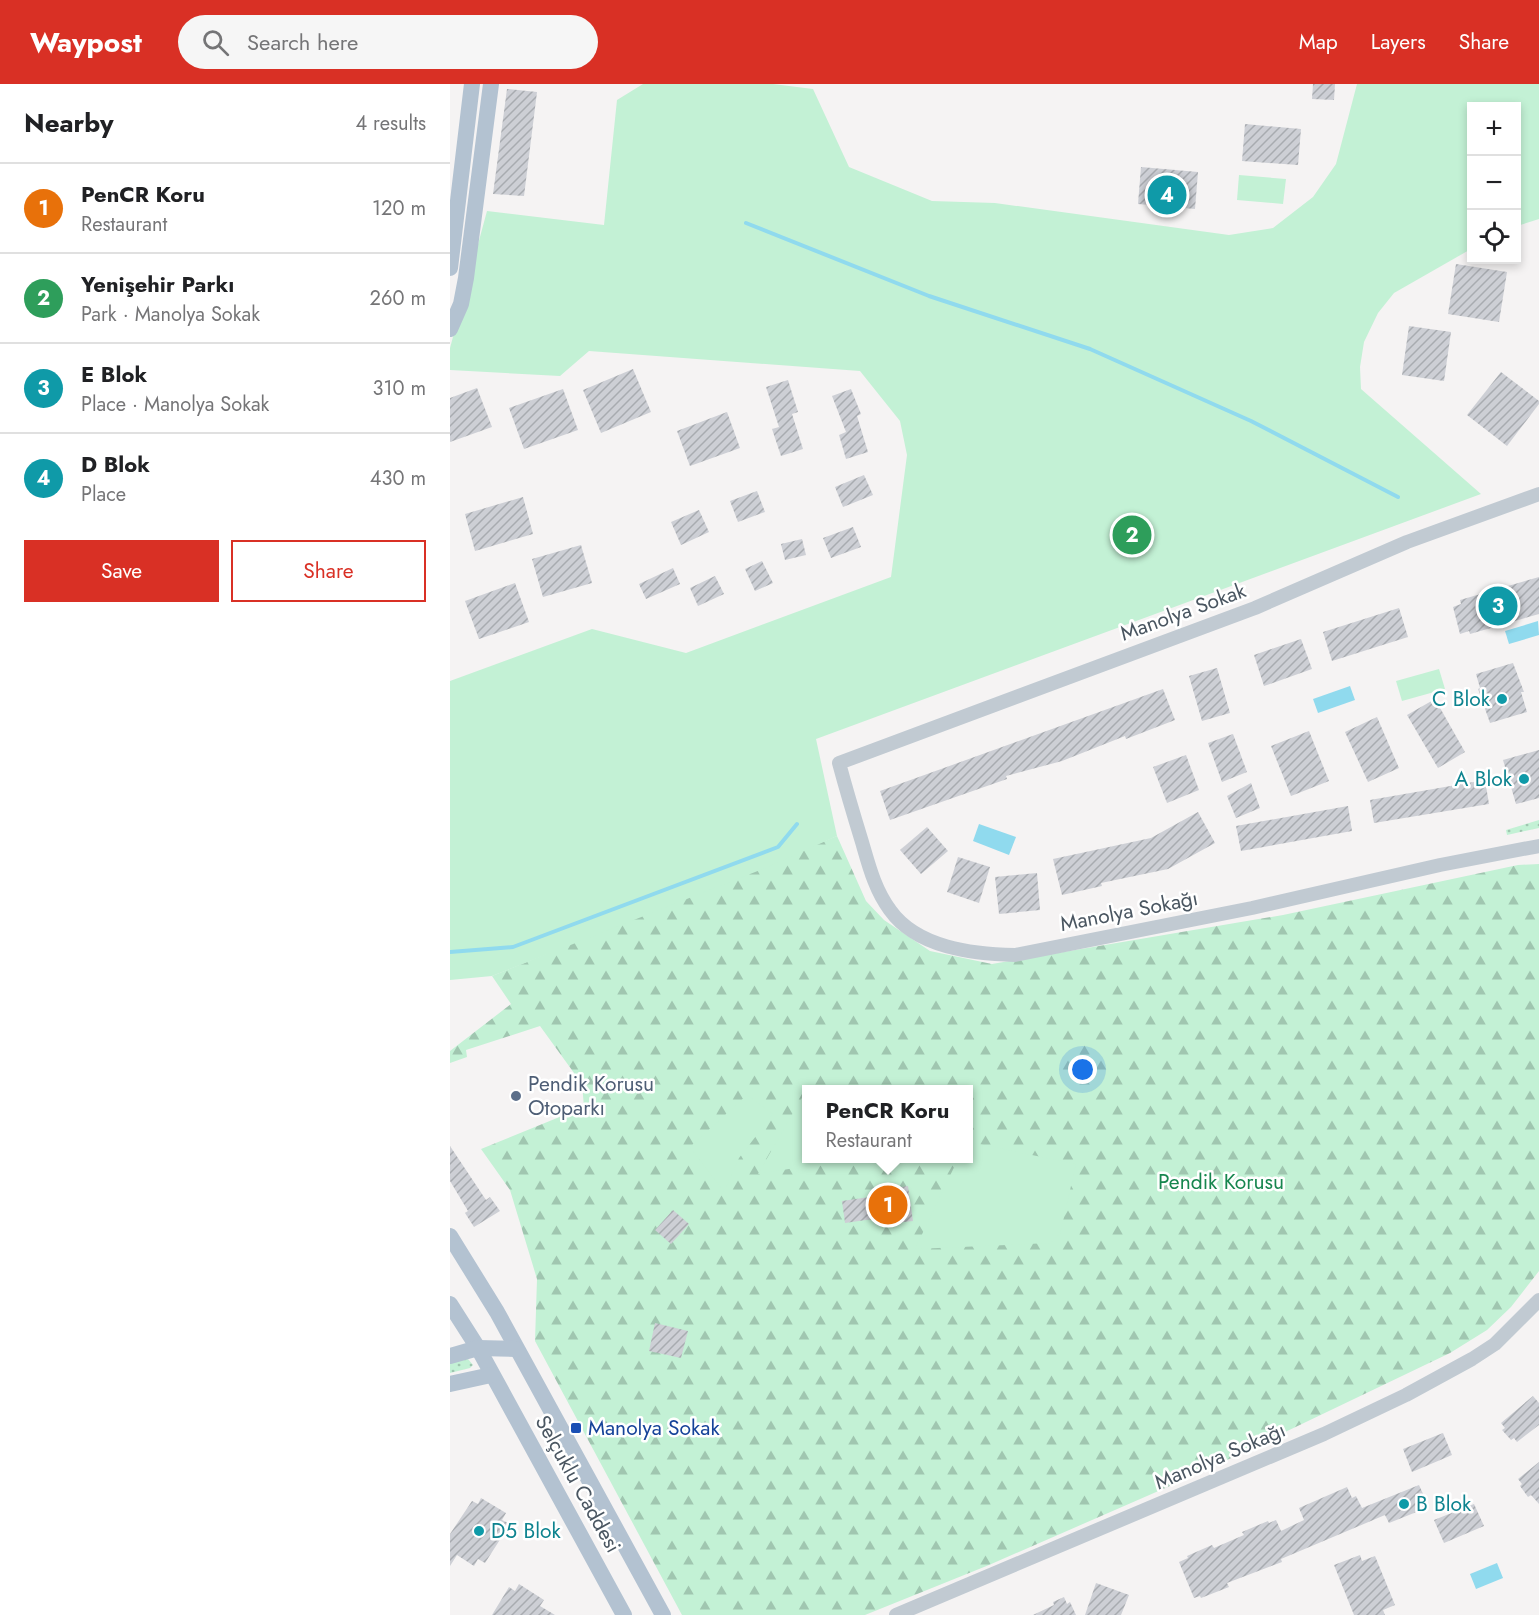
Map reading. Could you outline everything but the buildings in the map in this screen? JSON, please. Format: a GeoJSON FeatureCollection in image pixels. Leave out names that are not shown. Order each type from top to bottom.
{"type":"FeatureCollection","features":[{"type":"Feature","properties":{"kind":"main road"},"geometry":{"type":"LineString","coordinates":[[450,268],[472,84]]}},
{"type":"Feature","properties":{"kind":"main road"},"geometry":{"type":"LineString","coordinates":[[450,329],[461,304],[466,278],[491,84]]}},
{"type":"Feature","properties":{"kind":"main road","name":"Selçuklu Caddesi"},"geometry":{"type":"LineString","coordinates":[[450,1236],[497,1312],[663,1615]]}},
{"type":"Feature","properties":{"kind":"main road","name":"Selçuklu Caddesi"},"geometry":{"type":"LineString","coordinates":[[450,1304],[478,1348],[624,1615]]}},
{"type":"Feature","properties":{"kind":"main road"},"geometry":{"type":"LineString","coordinates":[[450,1356],[478,1348],[516,1348]]}},
{"type":"Feature","properties":{"kind":"main road"},"geometry":{"type":"LineString","coordinates":[[450,1384],[492,1375],[516,1348]]}},
{"type":"Feature","properties":{"kind":"street","name":"Manolya Sokak"},"geometry":{"type":"LineString","coordinates":[[838,763],[1255,608],[1407,542],[1539,494]]}},
{"type":"Feature","properties":{"kind":"street","name":"Manolya Sokağı"},"geometry":{"type":"LineString","coordinates":[[838,763],[876,885],[890,911],[906,927],[934,942],[984,954],[1015,955],[1252,908],[1440,865],[1539,846]]}},
{"type":"Feature","properties":{"kind":"street","name":"Manolya Sokağı"},"geometry":{"type":"LineString","coordinates":[[896,1615],[1315,1438],[1406,1395],[1494,1344],[1539,1300]]}},
{"type":"Feature","properties":{"kind":"green space"},"geometry":{"type":"Polygon","coordinates":[[[643,84],[773,84],[813,89],[849,167],[932,201],[995,203],[1229,235],[1273,228],[1313,197],[1336,164],[1357,84],[1539,84],[1539,219],[1521,225],[1521,102],[1467,102],[1467,251],[1394,293],[1378,313],[1364,342],[1360,367],[1361,389],[1481,494],[816,739],[837,836],[768,867],[492,976],[450,980],[450,681],[592,629],[686,653],[891,577],[907,455],[900,421],[860,371],[589,351],[560,376],[450,370],[450,348],[487,211],[604,225],[617,100],[643,84]]]}},
{"type":"Feature","properties":{"kind":"green space"},"geometry":{"type":"Polygon","coordinates":[[[1239,175],[1286,179],[1283,204],[1237,200],[1239,175]]]}},
{"type":"Feature","properties":{"kind":"green space"},"geometry":{"type":"Polygon","coordinates":[[[1439,669],[1445,689],[1402,701],[1396,681],[1439,669]]]}},
{"type":"Feature","properties":{"kind":"green space"},"geometry":{"type":"Polygon","coordinates":[[[1539,820],[1539,828],[1507,835],[1506,830],[1539,820]]]}},
{"type":"Feature","properties":{"kind":"green space","name":"Pendik Korusu"},"geometry":{"type":"Polygon","coordinates":[[[837,836],[866,901],[884,920],[930,951],[992,964],[1283,915],[1518,865],[1539,864],[1539,1271],[1511,1307],[1487,1330],[1450,1353],[1202,1472],[989,1565],[865,1615],[682,1615],[535,1341],[537,1279],[510,1190],[481,1149],[584,1107],[582,1084],[540,1026],[466,1050],[467,1057],[450,1063],[450,1051],[511,1004],[492,976],[837,836]]]}},
{"type":"Feature","properties":{"kind":"green space"},"geometry":{"type":"Polygon","coordinates":[[[747,1095],[773,1114],[739,1158],[724,1192],[690,1147],[747,1095]]]}},
{"type":"Feature","properties":{"kind":"green space"},"geometry":{"type":"Polygon","coordinates":[[[802,1098],[802,1163],[827,1163],[758,1174],[802,1098]]]}},
{"type":"Feature","properties":{"kind":"green space"},"geometry":{"type":"Polygon","coordinates":[[[973,1143],[1076,1164],[1060,1234],[1050,1243],[915,1249],[956,1163],[973,1163],[973,1143]]]}},
{"type":"Feature","properties":{"kind":"green space"},"geometry":{"type":"Polygon","coordinates":[[[468,1359],[473,1365],[470,1368],[450,1373],[450,1362],[468,1359]]]}},
{"type":"Feature","properties":{"kind":"water"},"geometry":{"type":"Polygon","coordinates":[[[1538,621],[1539,635],[1509,644],[1505,631],[1538,621]]]}},
{"type":"Feature","properties":{"kind":"water"},"geometry":{"type":"Polygon","coordinates":[[[1350,686],[1355,700],[1318,713],[1313,699],[1350,686]]]}},
{"type":"Feature","properties":{"kind":"water"},"geometry":{"type":"Polygon","coordinates":[[[979,824],[1016,837],[1009,855],[973,841],[979,824]]]}},
{"type":"Feature","properties":{"kind":"water"},"geometry":{"type":"Polygon","coordinates":[[[1497,1563],[1503,1578],[1476,1589],[1470,1574],[1497,1563]]]}},
{"type":"Feature","properties":{"kind":"waterway"},"geometry":{"type":"LineString","coordinates":[[746,223],[929,296],[1090,349],[1251,421],[1398,497]]}},
{"type":"Feature","properties":{"kind":"waterway"},"geometry":{"type":"LineString","coordinates":[[450,952],[513,947],[778,847],[797,824]]}},
{"type":"Feature","properties":{"kind":"place","name":"D Blok"},"geometry":{"type":"Point","coordinates":[1167,195]}},
{"type":"Feature","properties":{"kind":"place","name":"Yenişehir Parkı"},"geometry":{"type":"Point","coordinates":[1132,535]}},
{"type":"Feature","properties":{"kind":"place","name":"E Blok"},"geometry":{"type":"Point","coordinates":[1498,606]}},
{"type":"Feature","properties":{"kind":"place","name":"C Blok"},"geometry":{"type":"Point","coordinates":[1502,699]}},
{"type":"Feature","properties":{"kind":"place","name":"A Blok"},"geometry":{"type":"Point","coordinates":[1524,779]}},
{"type":"Feature","properties":{"kind":"place","name":"Pendik Korusu Otoparkı"},"geometry":{"type":"Point","coordinates":[516,1096]}},
{"type":"Feature","properties":{"kind":"place","name":"PenCR Koru"},"geometry":{"type":"Point","coordinates":[888,1205]}},
{"type":"Feature","properties":{"kind":"place","name":"Manolya Sokak"},"geometry":{"type":"Point","coordinates":[576,1428]}},
{"type":"Feature","properties":{"kind":"place","name":"B Blok"},"geometry":{"type":"Point","coordinates":[1404,1504]}},
{"type":"Feature","properties":{"kind":"place","name":"D5 Blok"},"geometry":{"type":"Point","coordinates":[479,1531]}}]}
